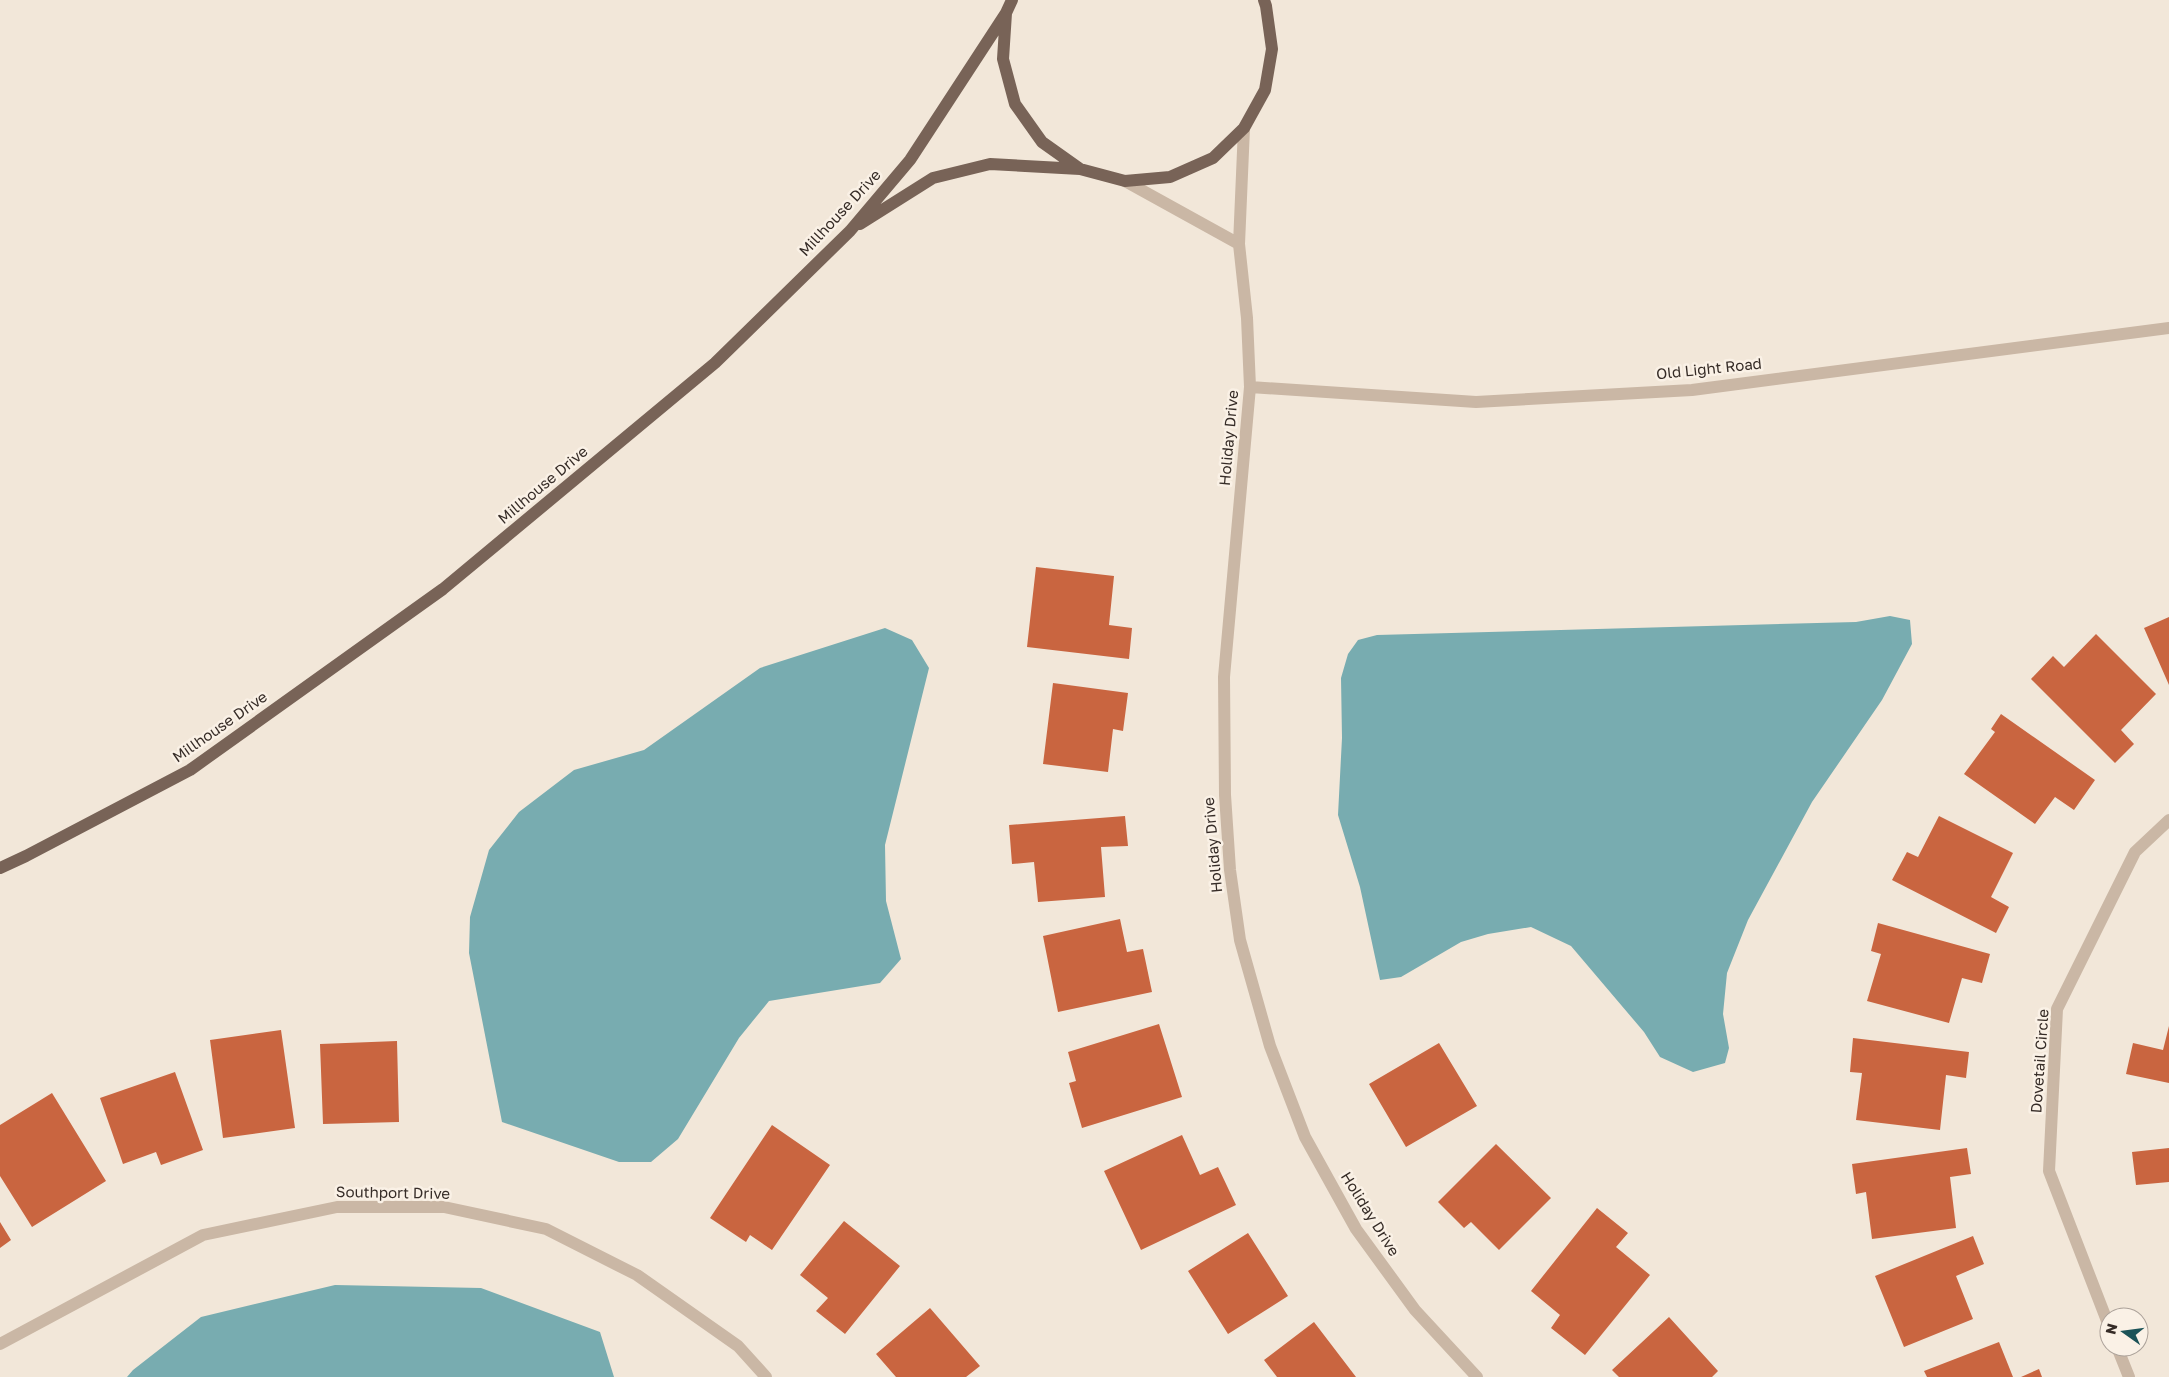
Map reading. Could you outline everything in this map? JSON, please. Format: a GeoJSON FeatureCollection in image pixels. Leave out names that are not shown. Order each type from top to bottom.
{"type":"FeatureCollection","features":[{"type":"Feature","properties":{"kind":"main road"},"geometry":{"type":"LineString","coordinates":[[1012,0],[1006,13],[1003,59],[1015,104],[1042,142],[1080,169]]}},
{"type":"Feature","properties":{"kind":"main road"},"geometry":{"type":"LineString","coordinates":[[850,231],[933,178],[990,164],[1080,169],[1125,180],[1170,177],[1213,158],[1244,128],[1264,90],[1272,48],[1264,0]]}},
{"type":"Feature","properties":{"kind":"main road","name":"Millhouse Drive"},"geometry":{"type":"LineString","coordinates":[[0,868],[190,770],[443,589],[715,362],[850,231],[910,160],[1006,13]]}},
{"type":"Feature","properties":{"kind":"street","name":"Holiday Drive"},"geometry":{"type":"LineString","coordinates":[[1244,128],[1239,244],[1247,318],[1250,387],[1224,677],[1224,796],[1230,870],[1240,940],[1270,1046],[1305,1137],[1356,1229],[1415,1310],[1477,1377]]}},
{"type":"Feature","properties":{"kind":"street"},"geometry":{"type":"LineString","coordinates":[[1125,180],[1239,244]]}},
{"type":"Feature","properties":{"kind":"street","name":"Old Light Road"},"geometry":{"type":"LineString","coordinates":[[1250,387],[1476,402],[1692,390],[2169,328]]}},
{"type":"Feature","properties":{"kind":"street","name":"Dovetail Circle"},"geometry":{"type":"LineString","coordinates":[[2102,1307],[2049,1172],[2057,1009],[2135,852],[2169,820]]}},
{"type":"Feature","properties":{"kind":"street","name":"Southport Drive"},"geometry":{"type":"LineString","coordinates":[[0,1344],[203,1235],[337,1206],[444,1207],[546,1229],[637,1275],[738,1346],[766,1377]]}},
{"type":"Feature","properties":{"kind":"street"},"geometry":{"type":"LineString","coordinates":[[2121,1357],[2129,1377]]}},
{"type":"Feature","properties":{"kind":"water"},"geometry":{"type":"Polygon","coordinates":[[[1890,616],[1910,620],[1912,644],[1882,700],[1812,802],[1748,920],[1727,973],[1723,1014],[1729,1048],[1725,1063],[1693,1072],[1660,1057],[1644,1032],[1571,946],[1531,927],[1488,934],[1461,942],[1401,977],[1380,980],[1360,887],[1338,815],[1342,738],[1341,678],[1348,654],[1358,640],[1377,635],[1856,622],[1890,616]]]}},
{"type":"Feature","properties":{"kind":"water"},"geometry":{"type":"Polygon","coordinates":[[[885,628],[912,640],[929,668],[885,845],[886,901],[901,959],[880,983],[769,1001],[739,1038],[678,1139],[651,1162],[619,1162],[502,1122],[469,953],[470,917],[489,850],[519,812],[574,770],[644,750],[760,668],[885,628]]]}},
{"type":"Feature","properties":{"kind":"water"},"geometry":{"type":"Polygon","coordinates":[[[335,1285],[481,1288],[600,1332],[614,1377],[127,1377],[133,1370],[201,1317],[335,1285]]]}},
{"type":"Feature","properties":{"kind":"building"},"geometry":{"type":"Polygon","coordinates":[[[1036,567],[1114,576],[1109,625],[1132,628],[1129,659],[1027,647],[1036,567]]]}},
{"type":"Feature","properties":{"kind":"building"},"geometry":{"type":"Polygon","coordinates":[[[2169,617],[2169,685],[2144,628],[2169,617]]]}},
{"type":"Feature","properties":{"kind":"building"},"geometry":{"type":"Polygon","coordinates":[[[2096,634],[2156,694],[2121,730],[2134,744],[2115,763],[2031,679],[2053,656],[2064,667],[2096,634]]]}},
{"type":"Feature","properties":{"kind":"building"},"geometry":{"type":"Polygon","coordinates":[[[1053,683],[1128,693],[1123,731],[1113,729],[1108,772],[1043,764],[1053,683]]]}},
{"type":"Feature","properties":{"kind":"building"},"geometry":{"type":"Polygon","coordinates":[[[2001,714],[2095,780],[2074,810],[2055,797],[2035,824],[1964,774],[1995,732],[1991,729],[2001,714]]]}},
{"type":"Feature","properties":{"kind":"building"},"geometry":{"type":"Polygon","coordinates":[[[1125,816],[1128,846],[1101,847],[1105,897],[1038,902],[1034,862],[1012,864],[1009,825],[1125,816]]]}},
{"type":"Feature","properties":{"kind":"building"},"geometry":{"type":"Polygon","coordinates":[[[1939,816],[2013,853],[1991,897],[2009,907],[1996,933],[1892,880],[1907,852],[1918,857],[1939,816]]]}},
{"type":"Feature","properties":{"kind":"building"},"geometry":{"type":"Polygon","coordinates":[[[1120,919],[1127,952],[1143,949],[1152,992],[1058,1012],[1043,936],[1120,919]]]}},
{"type":"Feature","properties":{"kind":"building"},"geometry":{"type":"Polygon","coordinates":[[[1878,923],[1990,954],[1982,983],[1962,978],[1949,1023],[1867,1001],[1881,954],[1871,951],[1878,923]]]}},
{"type":"Feature","properties":{"kind":"building"},"geometry":{"type":"Polygon","coordinates":[[[1159,1024],[1182,1097],[1082,1128],[1069,1083],[1076,1081],[1068,1052],[1159,1024]]]}},
{"type":"Feature","properties":{"kind":"building"},"geometry":{"type":"Polygon","coordinates":[[[2169,1026],[2169,1083],[2126,1074],[2133,1043],[2163,1050],[2169,1026]]]}},
{"type":"Feature","properties":{"kind":"building"},"geometry":{"type":"Polygon","coordinates":[[[281,1030],[295,1128],[223,1138],[210,1040],[281,1030]]]}},
{"type":"Feature","properties":{"kind":"building"},"geometry":{"type":"Polygon","coordinates":[[[1853,1038],[1969,1052],[1966,1078],[1946,1075],[1940,1130],[1856,1120],[1862,1073],[1850,1072],[1853,1038]]]}},
{"type":"Feature","properties":{"kind":"building"},"geometry":{"type":"Polygon","coordinates":[[[397,1041],[399,1122],[323,1124],[320,1044],[397,1041]]]}},
{"type":"Feature","properties":{"kind":"building"},"geometry":{"type":"Polygon","coordinates":[[[1439,1043],[1477,1106],[1406,1147],[1369,1084],[1439,1043]]]}},
{"type":"Feature","properties":{"kind":"building"},"geometry":{"type":"Polygon","coordinates":[[[175,1072],[203,1150],[161,1165],[156,1152],[123,1164],[100,1098],[175,1072]]]}},
{"type":"Feature","properties":{"kind":"building"},"geometry":{"type":"Polygon","coordinates":[[[52,1093],[106,1181],[32,1227],[0,1176],[0,1125],[52,1093]]]}},
{"type":"Feature","properties":{"kind":"building"},"geometry":{"type":"Polygon","coordinates":[[[772,1125],[830,1165],[772,1250],[750,1235],[746,1242],[710,1218],[772,1125]]]}},
{"type":"Feature","properties":{"kind":"building"},"geometry":{"type":"Polygon","coordinates":[[[1182,1135],[1200,1175],[1218,1167],[1236,1205],[1141,1250],[1104,1171],[1182,1135]]]}},
{"type":"Feature","properties":{"kind":"building"},"geometry":{"type":"Polygon","coordinates":[[[1496,1144],[1551,1198],[1499,1250],[1471,1222],[1464,1228],[1438,1202],[1496,1144]]]}},
{"type":"Feature","properties":{"kind":"building"},"geometry":{"type":"Polygon","coordinates":[[[1967,1148],[1971,1174],[1950,1177],[1956,1228],[1872,1239],[1866,1192],[1856,1194],[1852,1164],[1967,1148]]]}},
{"type":"Feature","properties":{"kind":"building"},"geometry":{"type":"Polygon","coordinates":[[[2169,1148],[2169,1182],[2136,1185],[2132,1152],[2169,1148]]]}},
{"type":"Feature","properties":{"kind":"building"},"geometry":{"type":"Polygon","coordinates":[[[1597,1208],[1628,1233],[1616,1247],[1650,1275],[1585,1355],[1551,1328],[1560,1315],[1531,1291],[1597,1208]]]}},
{"type":"Feature","properties":{"kind":"building"},"geometry":{"type":"Polygon","coordinates":[[[844,1221],[900,1266],[845,1334],[816,1311],[828,1298],[800,1275],[844,1221]]]}},
{"type":"Feature","properties":{"kind":"building"},"geometry":{"type":"Polygon","coordinates":[[[0,1222],[11,1240],[0,1248],[0,1222]]]}},
{"type":"Feature","properties":{"kind":"building"},"geometry":{"type":"Polygon","coordinates":[[[1248,1233],[1288,1296],[1228,1334],[1188,1271],[1248,1233]]]}},
{"type":"Feature","properties":{"kind":"building"},"geometry":{"type":"Polygon","coordinates":[[[1973,1236],[1984,1264],[1956,1276],[1973,1319],[1904,1347],[1875,1276],[1973,1236]]]}},
{"type":"Feature","properties":{"kind":"building"},"geometry":{"type":"Polygon","coordinates":[[[930,1308],[980,1366],[966,1377],[896,1377],[876,1354],[930,1308]]]}},
{"type":"Feature","properties":{"kind":"building"},"geometry":{"type":"Polygon","coordinates":[[[1669,1317],[1718,1371],[1712,1377],[1619,1377],[1612,1370],[1669,1317]]]}},
{"type":"Feature","properties":{"kind":"building"},"geometry":{"type":"Polygon","coordinates":[[[1314,1322],[1356,1377],[1277,1377],[1264,1360],[1314,1322]]]}},
{"type":"Feature","properties":{"kind":"building"},"geometry":{"type":"Polygon","coordinates":[[[1999,1342],[2013,1377],[1927,1377],[1924,1371],[1999,1342]]]}},
{"type":"Feature","properties":{"kind":"building"},"geometry":{"type":"Polygon","coordinates":[[[2039,1369],[2042,1377],[2021,1377],[2039,1369]]]}}]}
